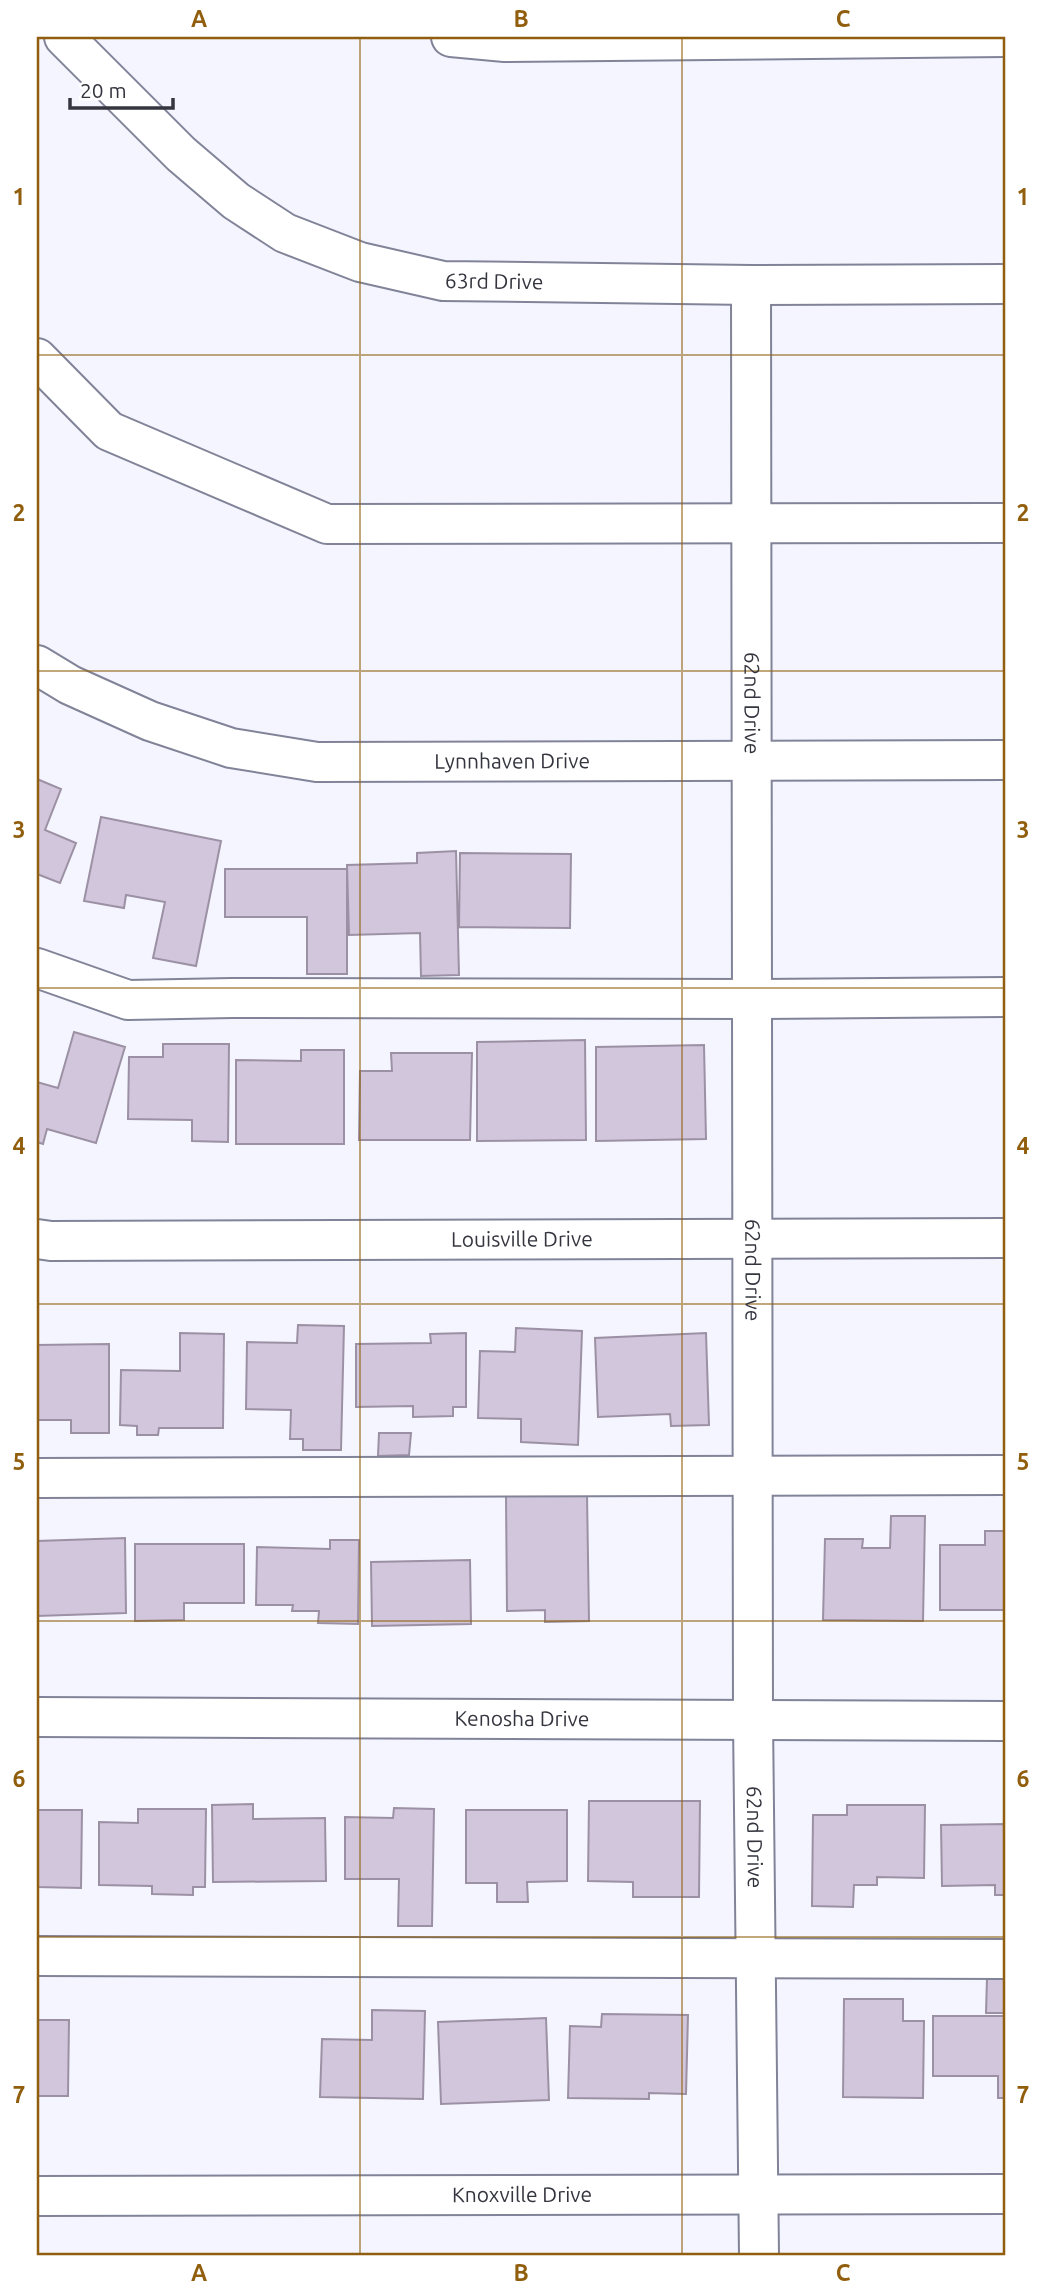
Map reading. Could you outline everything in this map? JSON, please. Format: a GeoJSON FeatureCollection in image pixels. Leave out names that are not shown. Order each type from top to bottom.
{"type":"FeatureCollection","features":[{"type":"Feature","properties":{"kind":"street","name":"63rd Drive"},"geometry":{"type":"LineString","coordinates":[[64,37],[181,154],[236,201],[285,233],[360,262],[443,281],[751,285],[1005,284]]}},
{"type":"Feature","properties":{"kind":"street"},"geometry":{"type":"LineString","coordinates":[[451,37],[505,42],[1005,37]]}},
{"type":"Feature","properties":{"kind":"street","name":"62nd Drive"},"geometry":{"type":"LineString","coordinates":[[751,285],[753,1720],[759,2255]]}},
{"type":"Feature","properties":{"kind":"street"},"geometry":{"type":"LineString","coordinates":[[37,358],[109,431],[327,524],[1005,523]]}},
{"type":"Feature","properties":{"kind":"street","name":"Lynnhaven Drive"},"geometry":{"type":"LineString","coordinates":[[37,665],[70,685],[161,725],[231,748],[317,762],[1005,760]]}},
{"type":"Feature","properties":{"kind":"street"},"geometry":{"type":"LineString","coordinates":[[37,968],[128,1000],[1005,997]]}},
{"type":"Feature","properties":{"kind":"street","name":"Louisville Drive"},"geometry":{"type":"LineString","coordinates":[[37,1239],[1005,1238]]}},
{"type":"Feature","properties":{"kind":"street"},"geometry":{"type":"LineString","coordinates":[[37,1478],[1005,1475]]}},
{"type":"Feature","properties":{"kind":"street","name":"Kenosha Drive"},"geometry":{"type":"LineString","coordinates":[[37,1717],[1005,1721]]}},
{"type":"Feature","properties":{"kind":"street"},"geometry":{"type":"LineString","coordinates":[[37,1956],[1005,1959]]}},
{"type":"Feature","properties":{"kind":"street","name":"Knoxville Drive"},"geometry":{"type":"LineString","coordinates":[[37,2196],[1005,2194]]}},
{"type":"Feature","properties":{"kind":"building"},"geometry":{"type":"Polygon","coordinates":[[[37,779],[61,789],[45,830],[76,843],[60,883],[37,874],[37,779]]]}},
{"type":"Feature","properties":{"kind":"building"},"geometry":{"type":"Polygon","coordinates":[[[101,817],[221,841],[196,966],[153,958],[165,902],[126,895],[124,908],[84,901],[101,817]]]}},
{"type":"Feature","properties":{"kind":"building"},"geometry":{"type":"Polygon","coordinates":[[[456,851],[459,975],[421,976],[420,933],[349,935],[347,865],[417,863],[417,853],[456,851]]]}},
{"type":"Feature","properties":{"kind":"building"},"geometry":{"type":"Polygon","coordinates":[[[460,853],[571,854],[570,928],[459,927],[460,853]]]}},
{"type":"Feature","properties":{"kind":"building"},"geometry":{"type":"Polygon","coordinates":[[[225,869],[347,869],[347,974],[307,974],[307,917],[225,917],[225,869]]]}},
{"type":"Feature","properties":{"kind":"building"},"geometry":{"type":"Polygon","coordinates":[[[74,1032],[125,1047],[96,1143],[47,1129],[43,1144],[37,1142],[37,1082],[58,1088],[74,1032]]]}},
{"type":"Feature","properties":{"kind":"building"},"geometry":{"type":"Polygon","coordinates":[[[585,1040],[586,1140],[477,1141],[477,1042],[585,1040]]]}},
{"type":"Feature","properties":{"kind":"building"},"geometry":{"type":"Polygon","coordinates":[[[163,1044],[229,1044],[228,1142],[192,1141],[192,1120],[128,1119],[129,1057],[163,1057],[163,1044]]]}},
{"type":"Feature","properties":{"kind":"building"},"geometry":{"type":"Polygon","coordinates":[[[704,1045],[706,1139],[596,1141],[596,1047],[704,1045]]]}},
{"type":"Feature","properties":{"kind":"building"},"geometry":{"type":"Polygon","coordinates":[[[301,1050],[344,1050],[344,1144],[236,1144],[236,1060],[301,1061],[301,1050]]]}},
{"type":"Feature","properties":{"kind":"building"},"geometry":{"type":"Polygon","coordinates":[[[391,1053],[472,1053],[470,1140],[359,1140],[360,1071],[392,1071],[391,1053]]]}},
{"type":"Feature","properties":{"kind":"building"},"geometry":{"type":"Polygon","coordinates":[[[298,1325],[344,1326],[341,1450],[303,1450],[303,1439],[290,1439],[291,1410],[246,1409],[247,1342],[297,1343],[298,1325]]]}},
{"type":"Feature","properties":{"kind":"building"},"geometry":{"type":"Polygon","coordinates":[[[516,1328],[582,1331],[578,1445],[521,1442],[521,1419],[478,1418],[480,1351],[515,1352],[516,1328]]]}},
{"type":"Feature","properties":{"kind":"building"},"geometry":{"type":"Polygon","coordinates":[[[180,1333],[224,1334],[223,1428],[159,1428],[158,1435],[137,1435],[137,1426],[120,1425],[121,1370],[180,1371],[180,1333]]]}},
{"type":"Feature","properties":{"kind":"building"},"geometry":{"type":"Polygon","coordinates":[[[466,1333],[466,1407],[453,1407],[453,1416],[413,1417],[413,1406],[356,1407],[356,1344],[431,1343],[430,1334],[466,1333]]]}},
{"type":"Feature","properties":{"kind":"building"},"geometry":{"type":"Polygon","coordinates":[[[706,1333],[709,1425],[671,1426],[670,1414],[598,1417],[595,1338],[706,1333]]]}},
{"type":"Feature","properties":{"kind":"building"},"geometry":{"type":"Polygon","coordinates":[[[109,1344],[109,1433],[71,1433],[71,1420],[37,1420],[37,1345],[109,1344]]]}},
{"type":"Feature","properties":{"kind":"building"},"geometry":{"type":"Polygon","coordinates":[[[379,1433],[411,1433],[409,1455],[378,1456],[379,1433]]]}},
{"type":"Feature","properties":{"kind":"building"},"geometry":{"type":"Polygon","coordinates":[[[587,1494],[589,1621],[545,1622],[545,1610],[507,1611],[506,1496],[587,1494]]]}},
{"type":"Feature","properties":{"kind":"building"},"geometry":{"type":"Polygon","coordinates":[[[891,1516],[925,1516],[923,1621],[823,1620],[825,1539],[863,1539],[862,1548],[890,1548],[891,1516]]]}},
{"type":"Feature","properties":{"kind":"building"},"geometry":{"type":"Polygon","coordinates":[[[985,1531],[1005,1531],[1005,1610],[940,1610],[940,1545],[985,1545],[985,1531]]]}},
{"type":"Feature","properties":{"kind":"building"},"geometry":{"type":"Polygon","coordinates":[[[125,1538],[126,1613],[37,1616],[37,1541],[125,1538]]]}},
{"type":"Feature","properties":{"kind":"building"},"geometry":{"type":"Polygon","coordinates":[[[330,1540],[359,1540],[358,1624],[318,1623],[319,1611],[292,1611],[293,1605],[256,1605],[257,1547],[330,1549],[330,1540]]]}},
{"type":"Feature","properties":{"kind":"building"},"geometry":{"type":"Polygon","coordinates":[[[135,1544],[244,1544],[244,1603],[184,1603],[184,1620],[135,1621],[135,1544]]]}},
{"type":"Feature","properties":{"kind":"building"},"geometry":{"type":"Polygon","coordinates":[[[470,1560],[471,1624],[372,1626],[371,1562],[470,1560]]]}},
{"type":"Feature","properties":{"kind":"building"},"geometry":{"type":"Polygon","coordinates":[[[589,1801],[700,1801],[699,1897],[633,1897],[633,1882],[588,1881],[589,1801]]]}},
{"type":"Feature","properties":{"kind":"building"},"geometry":{"type":"Polygon","coordinates":[[[253,1804],[253,1819],[325,1818],[326,1881],[213,1882],[212,1805],[253,1804]]]}},
{"type":"Feature","properties":{"kind":"building"},"geometry":{"type":"Polygon","coordinates":[[[847,1805],[925,1805],[924,1878],[877,1877],[877,1885],[854,1885],[853,1907],[812,1906],[813,1815],[847,1815],[847,1805]]]}},
{"type":"Feature","properties":{"kind":"building"},"geometry":{"type":"Polygon","coordinates":[[[394,1808],[434,1809],[432,1926],[398,1926],[399,1879],[345,1879],[345,1817],[393,1818],[394,1808]]]}},
{"type":"Feature","properties":{"kind":"building"},"geometry":{"type":"Polygon","coordinates":[[[138,1809],[206,1809],[205,1887],[193,1887],[193,1895],[152,1894],[152,1886],[99,1885],[99,1822],[138,1823],[138,1809]]]}},
{"type":"Feature","properties":{"kind":"building"},"geometry":{"type":"Polygon","coordinates":[[[37,1810],[82,1810],[81,1888],[37,1887],[37,1810]]]}},
{"type":"Feature","properties":{"kind":"building"},"geometry":{"type":"Polygon","coordinates":[[[466,1810],[567,1810],[567,1881],[527,1882],[528,1902],[497,1902],[497,1883],[466,1883],[466,1810]]]}},
{"type":"Feature","properties":{"kind":"building"},"geometry":{"type":"Polygon","coordinates":[[[1005,1824],[1005,1895],[995,1895],[995,1885],[942,1886],[941,1825],[1005,1824]]]}},
{"type":"Feature","properties":{"kind":"building"},"geometry":{"type":"Polygon","coordinates":[[[987,1978],[1005,1978],[1005,2013],[986,2013],[987,1978]]]}},
{"type":"Feature","properties":{"kind":"building"},"geometry":{"type":"Polygon","coordinates":[[[844,1999],[903,1999],[903,2021],[924,2021],[923,2098],[843,2097],[844,1999]]]}},
{"type":"Feature","properties":{"kind":"building"},"geometry":{"type":"Polygon","coordinates":[[[372,2010],[425,2011],[423,2099],[320,2097],[322,2039],[372,2040],[372,2010]]]}},
{"type":"Feature","properties":{"kind":"building"},"geometry":{"type":"Polygon","coordinates":[[[602,2014],[688,2015],[686,2094],[649,2093],[649,2099],[568,2098],[570,2026],[601,2027],[602,2014]]]}},
{"type":"Feature","properties":{"kind":"building"},"geometry":{"type":"Polygon","coordinates":[[[933,2016],[1005,2016],[1005,2098],[998,2098],[998,2076],[933,2076],[933,2016]]]}},
{"type":"Feature","properties":{"kind":"building"},"geometry":{"type":"Polygon","coordinates":[[[546,2018],[549,2100],[441,2104],[438,2022],[546,2018]]]}},
{"type":"Feature","properties":{"kind":"building"},"geometry":{"type":"Polygon","coordinates":[[[37,2020],[69,2020],[68,2096],[37,2096],[37,2020]]]}}]}
